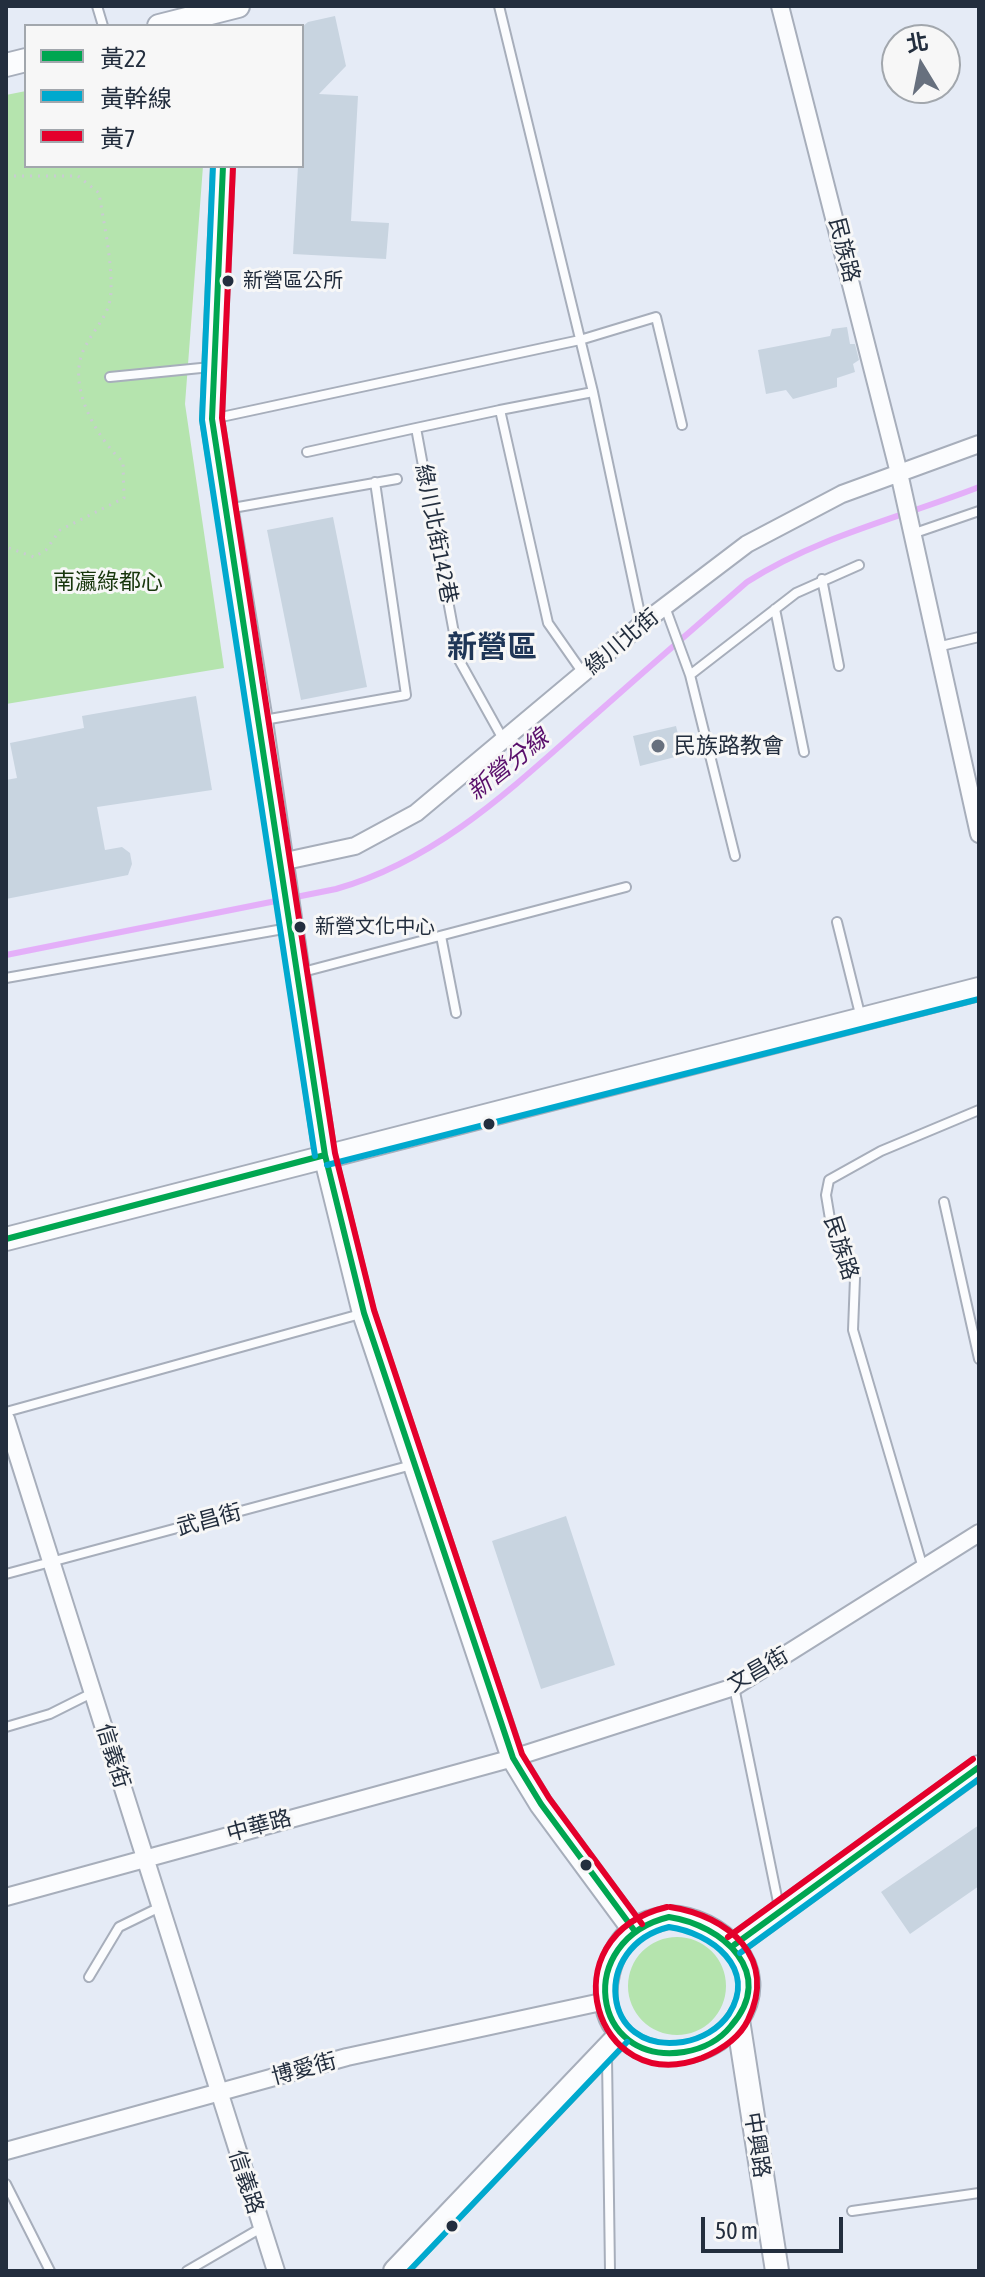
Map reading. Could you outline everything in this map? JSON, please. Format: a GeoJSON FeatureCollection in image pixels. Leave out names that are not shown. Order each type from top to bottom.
{"type":"FeatureCollection","features":[{"type":"Feature","properties":{"kind":"street","name":"民族路"},"geometry":{"type":"LineString","coordinates":[[780,6],[912,534]]}},
{"type":"Feature","properties":{"kind":"street"},"geometry":{"type":"LineString","coordinates":[[169,24],[233,11]]}},
{"type":"Feature","properties":{"kind":"street"},"geometry":{"type":"LineString","coordinates":[[223,168],[212,419],[261,721],[325,1155],[364,1313],[412,1465],[513,1758],[541,1804],[634,1930]]}},
{"type":"Feature","properties":{"kind":"street","name":"綠川北街"},"geometry":{"type":"LineString","coordinates":[[282,868],[382,834],[416,813],[714,566],[791,518],[979,444]]}},
{"type":"Feature","properties":{"kind":"street"},"geometry":{"type":"LineString","coordinates":[[912,534],[975,798],[979,834]]}},
{"type":"Feature","properties":{"kind":"street"},"geometry":{"type":"LineString","coordinates":[[6,1239],[979,989]]}},
{"type":"Feature","properties":{"kind":"street","name":"信義街"},"geometry":{"type":"LineString","coordinates":[[6,1419],[218,2093]]}},
{"type":"Feature","properties":{"kind":"street","name":"文昌街"},"geometry":{"type":"LineString","coordinates":[[513,1758],[734,1687],[979,1533]]}},
{"type":"Feature","properties":{"kind":"street","name":"中華路"},"geometry":{"type":"LineString","coordinates":[[6,1897],[513,1758]]}},
{"type":"Feature","properties":{"kind":"street"},"geometry":{"type":"LineString","coordinates":[[734,1945],[979,1767]]}},
{"type":"Feature","properties":{"kind":"street"},"geometry":{"type":"LineString","coordinates":[[669,1917],[688,1918],[707,1924],[734,1945],[746,1976],[746,1993],[738,2020],[711,2043],[670,2054],[613,2041],[606,2001],[614,1955],[634,1930],[669,1917]]}},
{"type":"Feature","properties":{"kind":"street","name":"博愛街"},"geometry":{"type":"LineString","coordinates":[[6,2151],[347,2057],[606,2001]]}},
{"type":"Feature","properties":{"kind":"street","name":"中興路"},"geometry":{"type":"LineString","coordinates":[[738,2020],[777,2271]]}},
{"type":"Feature","properties":{"kind":"street"},"geometry":{"type":"LineString","coordinates":[[397,2270],[613,2041]]}},
{"type":"Feature","properties":{"kind":"street","name":"信義路"},"geometry":{"type":"LineString","coordinates":[[218,2093],[276,2271]]}},
{"type":"Feature","properties":{"kind":"lane"},"geometry":{"type":"LineString","coordinates":[[499,6],[593,392],[643,623]]}},
{"type":"Feature","properties":{"kind":"lane"},"geometry":{"type":"LineString","coordinates":[[212,419],[580,340],[656,317],[682,425]]}},
{"type":"Feature","properties":{"kind":"lane"},"geometry":{"type":"LineString","coordinates":[[110,377],[212,367]]}},
{"type":"Feature","properties":{"kind":"lane"},"geometry":{"type":"LineString","coordinates":[[307,452],[593,392]]}},
{"type":"Feature","properties":{"kind":"lane"},"geometry":{"type":"LineString","coordinates":[[500,410],[548,623],[583,674]]}},
{"type":"Feature","properties":{"kind":"lane","name":"綠川北街142巷"},"geometry":{"type":"LineString","coordinates":[[416,428],[459,660],[503,740]]}},
{"type":"Feature","properties":{"kind":"lane"},"geometry":{"type":"LineString","coordinates":[[226,509],[397,479]]}},
{"type":"Feature","properties":{"kind":"lane"},"geometry":{"type":"LineString","coordinates":[[261,721],[406,695],[375,482]]}},
{"type":"Feature","properties":{"kind":"lane"},"geometry":{"type":"LineString","coordinates":[[912,534],[979,511]]}},
{"type":"Feature","properties":{"kind":"lane"},"geometry":{"type":"LineString","coordinates":[[690,675],[775,609],[822,579],[859,565]]}},
{"type":"Feature","properties":{"kind":"lane"},"geometry":{"type":"LineString","coordinates":[[822,579],[839,666]]}},
{"type":"Feature","properties":{"kind":"lane"},"geometry":{"type":"LineString","coordinates":[[665,606],[690,675],[735,856]]}},
{"type":"Feature","properties":{"kind":"lane"},"geometry":{"type":"LineString","coordinates":[[775,609],[804,752]]}},
{"type":"Feature","properties":{"kind":"lane"},"geometry":{"type":"LineString","coordinates":[[937,647],[979,637]]}},
{"type":"Feature","properties":{"kind":"lane"},"geometry":{"type":"LineString","coordinates":[[298,973],[626,887]]}},
{"type":"Feature","properties":{"kind":"lane"},"geometry":{"type":"LineString","coordinates":[[6,978],[289,921]]}},
{"type":"Feature","properties":{"kind":"lane"},"geometry":{"type":"LineString","coordinates":[[837,922],[861,1018]]}},
{"type":"Feature","properties":{"kind":"lane"},"geometry":{"type":"LineString","coordinates":[[441,936],[456,1013]]}},
{"type":"Feature","properties":{"kind":"lane","name":"民族路"},"geometry":{"type":"LineString","coordinates":[[923,1568],[853,1330],[855,1278],[831,1225],[826,1195],[829,1180],[881,1151],[979,1110]]}},
{"type":"Feature","properties":{"kind":"lane"},"geometry":{"type":"LineString","coordinates":[[944,1202],[979,1359]]}},
{"type":"Feature","properties":{"kind":"lane"},"geometry":{"type":"LineString","coordinates":[[6,1412],[364,1313]]}},
{"type":"Feature","properties":{"kind":"lane","name":"武昌街"},"geometry":{"type":"LineString","coordinates":[[6,1574],[412,1465]]}},
{"type":"Feature","properties":{"kind":"lane"},"geometry":{"type":"LineString","coordinates":[[734,1687],[780,1911]]}},
{"type":"Feature","properties":{"kind":"lane"},"geometry":{"type":"LineString","coordinates":[[6,1727],[50,1714],[93,1693]]}},
{"type":"Feature","properties":{"kind":"lane"},"geometry":{"type":"LineString","coordinates":[[89,1977],[119,1927],[160,1907]]}},
{"type":"Feature","properties":{"kind":"lane"},"geometry":{"type":"LineString","coordinates":[[610,2271],[613,2041]]}},
{"type":"Feature","properties":{"kind":"lane"},"geometry":{"type":"LineString","coordinates":[[6,2184],[50,2271]]}},
{"type":"Feature","properties":{"kind":"lane"},"geometry":{"type":"LineString","coordinates":[[852,2211],[979,2193]]}},
{"type":"Feature","properties":{"kind":"lane"},"geometry":{"type":"LineString","coordinates":[[187,2271],[261,2228]]}},
{"type":"Feature","properties":{"kind":"path"},"geometry":{"type":"LineString","coordinates":[[6,176],[78,176],[99,193],[111,292],[107,313],[84,348],[78,378],[87,410],[110,450],[123,462],[124,498],[60,530],[46,550],[34,557],[6,547]]}},
{"type":"Feature","properties":{"kind":"green space","name":"南瀛綠都心"},"geometry":{"type":"Polygon","coordinates":[[[24,91],[24,168],[203,168],[185,404],[224,668],[6,704],[6,95],[24,91]]]}},
{"type":"Feature","properties":{"kind":"green space"},"geometry":{"type":"Polygon","coordinates":[[[677,1937],[696,1941],[712,1951],[722,1967],[726,1986],[722,2005],[712,2021],[696,2031],[677,2035],[658,2031],[642,2021],[632,2005],[628,1986],[632,1967],[642,1951],[658,1941],[677,1937]]]}},
{"type":"Feature","properties":{"kind":"building","name":"新營區公所"},"geometry":{"type":"Polygon","coordinates":[[[335,16],[346,66],[319,94],[358,96],[351,221],[389,223],[386,259],[293,254],[298,168],[304,168],[304,25],[335,16]]]}},
{"type":"Feature","properties":{"kind":"building"},"geometry":{"type":"Polygon","coordinates":[[[847,327],[850,344],[855,344],[859,360],[853,364],[855,372],[837,378],[837,387],[793,399],[786,390],[766,394],[758,350],[830,336],[832,329],[847,327]]]}},
{"type":"Feature","properties":{"kind":"building"},"geometry":{"type":"Polygon","coordinates":[[[333,517],[367,687],[301,700],[267,530],[333,517]]]}},
{"type":"Feature","properties":{"kind":"building"},"geometry":{"type":"Polygon","coordinates":[[[196,696],[212,790],[97,807],[105,850],[122,847],[130,853],[132,864],[128,875],[6,899],[6,780],[17,778],[10,743],[84,728],[82,716],[196,696]]]}},
{"type":"Feature","properties":{"kind":"building","name":"民族路教會"},"geometry":{"type":"Polygon","coordinates":[[[676,726],[683,755],[640,766],[633,736],[676,726]]]}},
{"type":"Feature","properties":{"kind":"building"},"geometry":{"type":"Polygon","coordinates":[[[566,1516],[615,1665],[541,1689],[492,1541],[566,1516]]]}},
{"type":"Feature","properties":{"kind":"building"},"geometry":{"type":"Polygon","coordinates":[[[979,1825],[979,1886],[910,1934],[881,1892],[979,1825]]]}},
{"type":"Feature","properties":{"kind":"waterway","name":"新營分線"},"geometry":{"type":"LineString","coordinates":[[6,955],[336,889],[407,860],[470,820],[530,773],[747,582],[831,540],[979,487]]}},
{"type":"Feature","properties":{"kind":"transit line","name":"黃幹線"},"geometry":{"type":"LineString","coordinates":[[213,168],[202,420],[315,1156]]}},
{"type":"Feature","properties":{"kind":"transit line","name":"黃22"},"geometry":{"type":"LineString","coordinates":[[223,168],[212,419],[325,1155],[364,1313],[513,1758],[541,1804],[634,1930]]}},
{"type":"Feature","properties":{"kind":"transit line","name":"黃7"},"geometry":{"type":"LineString","coordinates":[[233,168],[222,418],[335,1153],[374,1310],[522,1754],[549,1798],[642,1924]]}},
{"type":"Feature","properties":{"kind":"transit line","name":"黃幹線"},"geometry":{"type":"LineString","coordinates":[[327,1165],[979,999]]}},
{"type":"Feature","properties":{"kind":"transit line","name":"黃22"},"geometry":{"type":"LineString","coordinates":[[6,1239],[325,1155]]}},
{"type":"Feature","properties":{"kind":"transit line","name":"黃7"},"geometry":{"type":"LineString","coordinates":[[728,1937],[973,1759]]}},
{"type":"Feature","properties":{"kind":"transit line","name":"黃22"},"geometry":{"type":"LineString","coordinates":[[734,1945],[979,1767]]}},
{"type":"Feature","properties":{"kind":"transit line","name":"黃幹線"},"geometry":{"type":"LineString","coordinates":[[740,1953],[979,1779]]}},
{"type":"Feature","properties":{"kind":"transit line","name":"黃7"},"geometry":{"type":"LineString","coordinates":[[667,1907],[629,1923],[606,1949],[596,1978],[599,2009],[612,2036],[634,2056],[665,2064],[702,2058],[734,2038],[748,2020],[756,1998],[757,1977],[752,1959],[729,1930],[692,1912],[670,1907]]}},
{"type":"Feature","properties":{"kind":"transit line","name":"黃22"},"geometry":{"type":"LineString","coordinates":[[669,1917],[708,1930],[724,1941],[738,1955],[746,1970],[749,1988],[744,2006],[721,2036],[710,2044],[684,2052],[652,2051],[629,2040],[613,2022],[606,1998],[607,1974],[618,1950],[639,1930],[669,1917]]}},
{"type":"Feature","properties":{"kind":"transit line","name":"黃幹線"},"geometry":{"type":"LineString","coordinates":[[669,1927],[714,1945],[734,1968],[738,1982],[736,1997],[725,2019],[709,2032],[683,2042],[655,2042],[635,2032],[622,2016],[616,1996],[617,1975],[627,1955],[644,1938],[669,1927]]}},
{"type":"Feature","properties":{"kind":"transit line","name":"黃幹線"},"geometry":{"type":"LineString","coordinates":[[409,2271],[627,2042]]}},
{"type":"Feature","properties":{"kind":"place","name":"新營區公所"},"geometry":{"type":"Point","coordinates":[228,281]}},
{"type":"Feature","properties":{"kind":"place","name":"民族路教會"},"geometry":{"type":"Point","coordinates":[658,746]}},
{"type":"Feature","properties":{"kind":"place","name":"新營文化中心"},"geometry":{"type":"Point","coordinates":[300,927]}},
{"type":"Feature","properties":{"kind":"district","name":"新營區"},"geometry":{"type":"Point","coordinates":[492,648]}}]}
